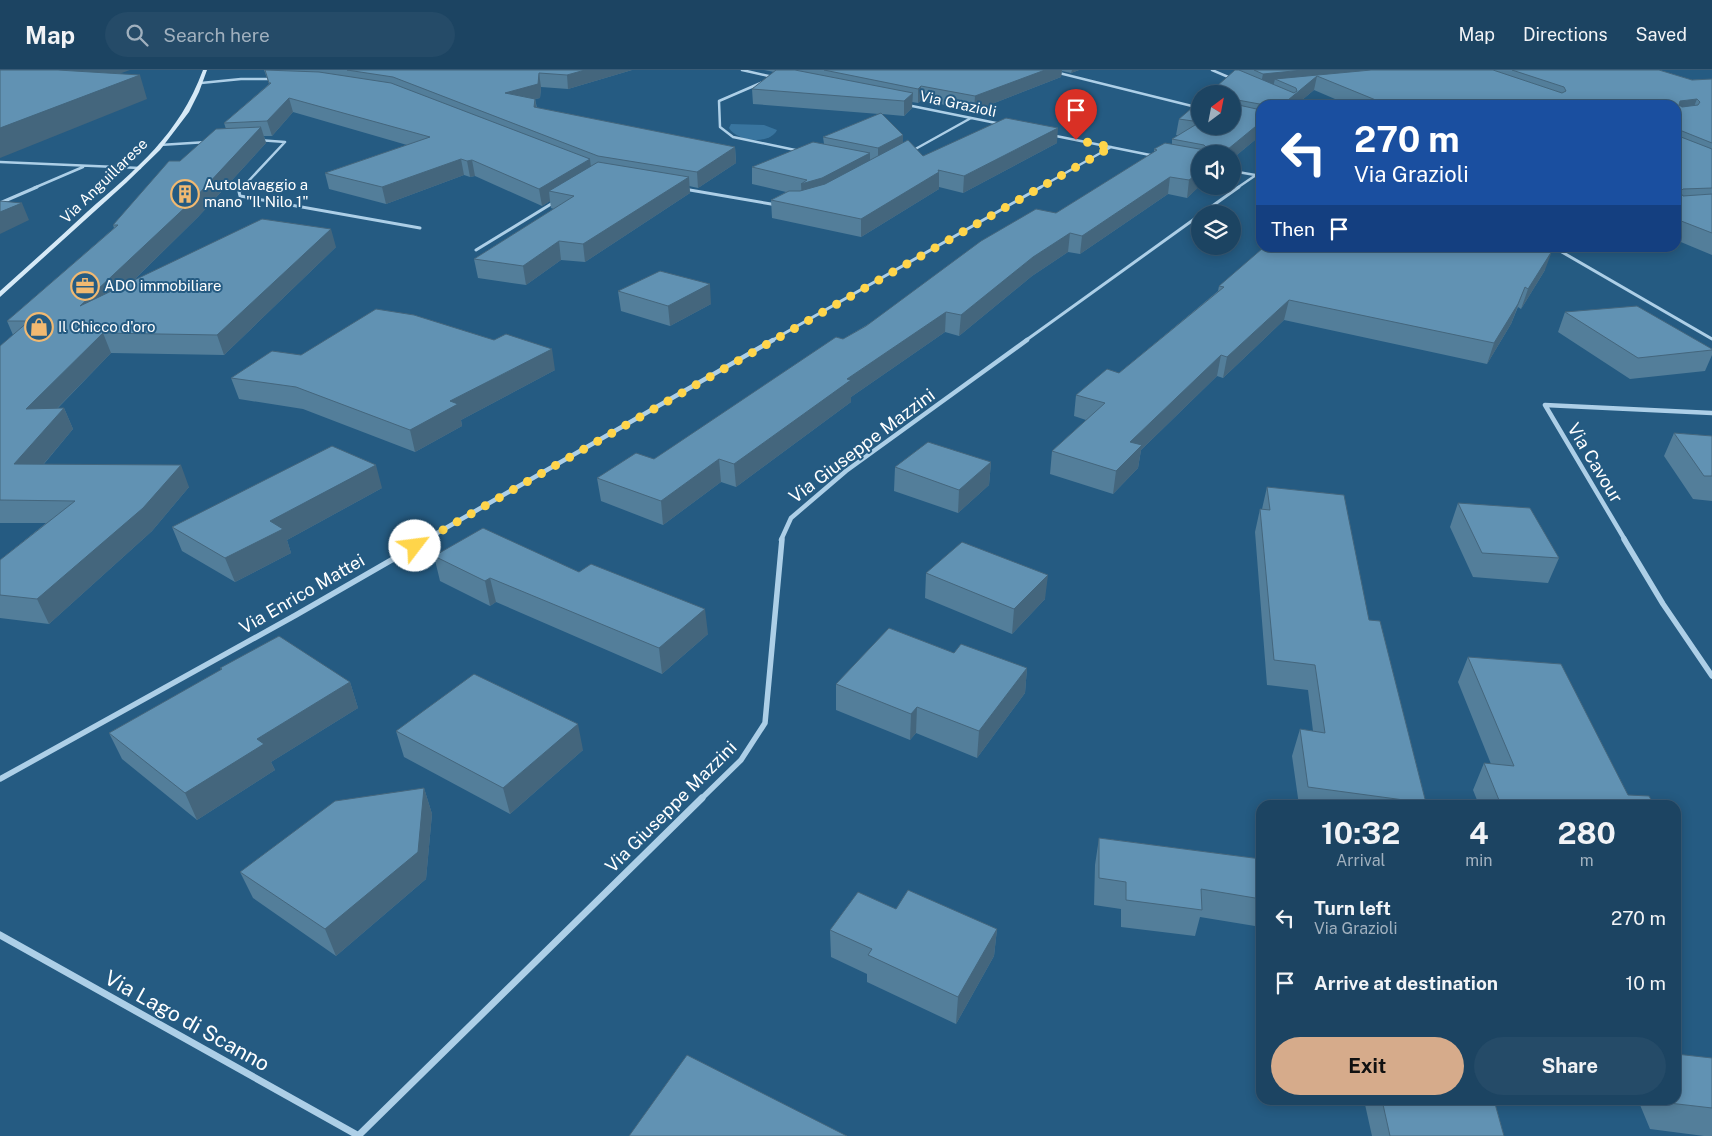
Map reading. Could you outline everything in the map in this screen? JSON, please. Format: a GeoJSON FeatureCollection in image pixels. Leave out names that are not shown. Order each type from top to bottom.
{"type":"FeatureCollection","features":[{"type":"Feature","properties":{"kind":"main road","name":"Via Anguillarese"},"geometry":{"type":"LineString","coordinates":[[0,295],[140,168],[184,117],[202,83],[205,70]]}},
{"type":"Feature","properties":{"kind":"street"},"geometry":{"type":"LineString","coordinates":[[742,70],[775,77],[719,101],[720,127],[733,137],[804,152]]}},
{"type":"Feature","properties":{"kind":"street"},"geometry":{"type":"LineString","coordinates":[[1047,70],[1191,106]]}},
{"type":"Feature","properties":{"kind":"street"},"geometry":{"type":"LineString","coordinates":[[1212,70],[1236,80]]}},
{"type":"Feature","properties":{"kind":"street"},"geometry":{"type":"LineString","coordinates":[[202,83],[241,79],[276,79]]}},
{"type":"Feature","properties":{"kind":"street","name":"Via Grazioli"},"geometry":{"type":"LineString","coordinates":[[902,104],[1008,126]]}},
{"type":"Feature","properties":{"kind":"street"},"geometry":{"type":"LineString","coordinates":[[905,154],[971,118]]}},
{"type":"Feature","properties":{"kind":"street"},"geometry":{"type":"LineString","coordinates":[[1046,134],[1156,156]]}},
{"type":"Feature","properties":{"kind":"street"},"geometry":{"type":"LineString","coordinates":[[254,140],[279,139],[285,142],[239,192],[240,196],[420,228]]}},
{"type":"Feature","properties":{"kind":"street"},"geometry":{"type":"LineString","coordinates":[[160,145],[216,142]]}},
{"type":"Feature","properties":{"kind":"street","name":"Via Enrico Mattei"},"geometry":{"type":"LineString","coordinates":[[0,778],[296,615],[1111,147]]}},
{"type":"Feature","properties":{"kind":"street"},"geometry":{"type":"LineString","coordinates":[[0,162],[140,168]]}},
{"type":"Feature","properties":{"kind":"street"},"geometry":{"type":"LineString","coordinates":[[0,204],[86,166]]}},
{"type":"Feature","properties":{"kind":"street"},"geometry":{"type":"LineString","coordinates":[[1241,172],[1256,175]]}},
{"type":"Feature","properties":{"kind":"street","name":"Via Giuseppe Mazzini"},"geometry":{"type":"LineString","coordinates":[[1214,205],[1256,175]]}},
{"type":"Feature","properties":{"kind":"street"},"geometry":{"type":"LineString","coordinates":[[684,189],[782,205]]}},
{"type":"Feature","properties":{"kind":"street"},"geometry":{"type":"LineString","coordinates":[[476,250],[558,200]]}},
{"type":"Feature","properties":{"kind":"street","name":"Via Giuseppe Mazzini"},"geometry":{"type":"LineString","coordinates":[[358,1136],[741,760],[765,723],[780,542],[791,518],[846,471],[1191,221]]}},
{"type":"Feature","properties":{"kind":"street"},"geometry":{"type":"LineString","coordinates":[[1562,252],[1712,339]]}},
{"type":"Feature","properties":{"kind":"street","name":"Via Cavour"},"geometry":{"type":"LineString","coordinates":[[1712,413],[1545,405],[1663,604],[1712,676]]}},
{"type":"Feature","properties":{"kind":"street","name":"Via Lago di Scanno"},"geometry":{"type":"LineString","coordinates":[[0,935],[358,1136]]}},
{"type":"Feature","properties":{"kind":"shaded area"},"geometry":{"type":"Polygon","coordinates":[[[731,124],[764,125],[777,130],[768,138],[753,140],[733,133],[729,128],[731,124]]]}},
{"type":"Feature","properties":{"kind":"building"},"geometry":{"type":"Polygon","coordinates":[[[0,70],[58,70],[140,75],[0,128],[0,70]]]}},
{"type":"Feature","properties":{"kind":"building"},"geometry":{"type":"Polygon","coordinates":[[[265,70],[319,72],[391,83],[590,159],[539,189],[472,160],[461,159],[382,187],[325,173],[430,137],[289,98],[267,121],[224,123],[271,83],[269,83],[265,70]]]}},
{"type":"Feature","properties":{"kind":"building"},"geometry":{"type":"Polygon","coordinates":[[[347,70],[585,70],[567,75],[539,73],[538,84],[505,93],[535,99],[534,107],[735,147],[697,172],[598,156],[393,77],[347,70]]]}},
{"type":"Feature","properties":{"kind":"building"},"geometry":{"type":"Polygon","coordinates":[[[776,70],[795,70],[913,93],[904,101],[752,89],[776,70]]]}},
{"type":"Feature","properties":{"kind":"building"},"geometry":{"type":"Polygon","coordinates":[[[824,70],[1045,70],[975,96],[921,86],[918,89],[824,70]]]}},
{"type":"Feature","properties":{"kind":"building"},"geometry":{"type":"Polygon","coordinates":[[[1235,70],[1294,93],[1297,91],[1296,88],[1275,79],[1371,70],[1493,70],[1562,93],[1566,91],[1564,87],[1512,70],[1659,70],[1692,80],[1712,79],[1712,143],[1681,132],[1681,106],[1698,105],[1700,102],[1697,99],[1681,101],[1376,100],[1317,76],[1288,100],[1256,100],[1256,103],[1241,101],[1241,85],[1218,85],[1235,70]]]}},
{"type":"Feature","properties":{"kind":"building"},"geometry":{"type":"Polygon","coordinates":[[[1254,70],[1303,70],[1263,74],[1254,70]]]}},
{"type":"Feature","properties":{"kind":"building"},"geometry":{"type":"Polygon","coordinates":[[[1241,106],[1256,109],[1256,126],[1233,145],[1204,145],[1172,139],[1191,127],[1191,135],[1241,135],[1241,106]]]}},
{"type":"Feature","properties":{"kind":"building"},"geometry":{"type":"Polygon","coordinates":[[[1191,109],[1191,121],[1179,119],[1191,109]]]}},
{"type":"Feature","properties":{"kind":"building"},"geometry":{"type":"Polygon","coordinates":[[[881,113],[903,135],[878,148],[823,137],[881,113]]]}},
{"type":"Feature","properties":{"kind":"building"},"geometry":{"type":"Polygon","coordinates":[[[1006,118],[1058,128],[964,176],[938,170],[939,172],[861,219],[771,200],[789,191],[800,191],[825,184],[908,140],[923,156],[1006,118]]]}},
{"type":"Feature","properties":{"kind":"building"},"geometry":{"type":"Polygon","coordinates":[[[261,127],[193,200],[80,306],[262,219],[331,229],[217,335],[103,333],[26,409],[64,408],[14,464],[181,465],[143,508],[37,599],[0,595],[0,560],[75,501],[0,500],[0,346],[29,321],[7,321],[118,225],[113,225],[169,161],[180,161],[216,129],[261,127]]]}},
{"type":"Feature","properties":{"kind":"building"},"geometry":{"type":"Polygon","coordinates":[[[1681,137],[1712,149],[1712,188],[1683,189],[1681,191],[1681,137]]]}},
{"type":"Feature","properties":{"kind":"building"},"geometry":{"type":"Polygon","coordinates":[[[813,142],[870,153],[822,178],[801,184],[807,180],[752,167],[813,142]]]}},
{"type":"Feature","properties":{"kind":"building"},"geometry":{"type":"Polygon","coordinates":[[[1165,143],[1191,148],[1191,179],[1189,180],[1170,177],[1082,236],[1070,233],[1033,257],[961,315],[946,312],[847,379],[851,380],[734,464],[719,459],[661,501],[597,478],[636,453],[654,459],[836,337],[843,339],[866,326],[981,241],[1036,209],[1056,213],[1157,150],[1154,149],[1165,143]]]}},
{"type":"Feature","properties":{"kind":"building"},"geometry":{"type":"Polygon","coordinates":[[[598,162],[689,177],[583,244],[559,241],[523,266],[474,259],[574,196],[549,191],[598,162]]]}},
{"type":"Feature","properties":{"kind":"building"},"geometry":{"type":"Polygon","coordinates":[[[1681,193],[1683,196],[1712,194],[1712,233],[1681,221],[1681,193]]]}},
{"type":"Feature","properties":{"kind":"building"},"geometry":{"type":"Polygon","coordinates":[[[0,201],[22,203],[0,212],[0,201]]]}},
{"type":"Feature","properties":{"kind":"building"},"geometry":{"type":"Polygon","coordinates":[[[1258,252],[1551,252],[1528,289],[1525,287],[1518,304],[1494,343],[1289,300],[1227,357],[1221,355],[1130,442],[1142,445],[1116,471],[1052,451],[1105,403],[1076,395],[1107,369],[1119,373],[1224,287],[1219,286],[1258,252]]]}},
{"type":"Feature","properties":{"kind":"building"},"geometry":{"type":"Polygon","coordinates":[[[660,271],[710,284],[668,306],[618,291],[660,271]]]}},
{"type":"Feature","properties":{"kind":"building"},"geometry":{"type":"Polygon","coordinates":[[[1637,306],[1712,350],[1638,358],[1565,312],[1637,306]]]}},
{"type":"Feature","properties":{"kind":"building"},"geometry":{"type":"Polygon","coordinates":[[[376,309],[414,315],[494,340],[506,334],[552,349],[450,401],[458,404],[410,430],[296,387],[231,378],[272,351],[301,355],[376,309]]]}},
{"type":"Feature","properties":{"kind":"building"},"geometry":{"type":"Polygon","coordinates":[[[1674,433],[1712,436],[1712,476],[1704,476],[1674,433]]]}},
{"type":"Feature","properties":{"kind":"building"},"geometry":{"type":"Polygon","coordinates":[[[928,442],[991,462],[959,490],[895,467],[928,442]]]}},
{"type":"Feature","properties":{"kind":"building"},"geometry":{"type":"Polygon","coordinates":[[[332,446],[376,465],[270,521],[283,529],[225,558],[172,527],[332,446]]]}},
{"type":"Feature","properties":{"kind":"building"},"geometry":{"type":"Polygon","coordinates":[[[1267,487],[1344,495],[1369,620],[1380,621],[1425,800],[1404,800],[1308,787],[1300,729],[1325,733],[1315,665],[1274,660],[1260,509],[1270,510],[1267,487]]]}},
{"type":"Feature","properties":{"kind":"building"},"geometry":{"type":"Polygon","coordinates":[[[1458,503],[1530,508],[1559,558],[1482,553],[1458,503]]]}},
{"type":"Feature","properties":{"kind":"building"},"geometry":{"type":"Polygon","coordinates":[[[483,528],[579,572],[591,564],[705,609],[659,648],[490,578],[485,581],[434,556],[483,528]]]}},
{"type":"Feature","properties":{"kind":"building"},"geometry":{"type":"Polygon","coordinates":[[[962,542],[1048,575],[1014,609],[926,573],[962,542]]]}},
{"type":"Feature","properties":{"kind":"building"},"geometry":{"type":"Polygon","coordinates":[[[889,628],[954,653],[961,644],[1027,668],[979,731],[917,707],[911,714],[836,684],[889,628]]]}},
{"type":"Feature","properties":{"kind":"building"},"geometry":{"type":"Polygon","coordinates":[[[279,636],[350,682],[257,739],[264,744],[185,793],[109,733],[222,669],[220,668],[279,636]]]}},
{"type":"Feature","properties":{"kind":"building"},"geometry":{"type":"Polygon","coordinates":[[[1468,657],[1561,664],[1628,795],[1649,796],[1651,800],[1499,800],[1484,763],[1514,766],[1468,657]]]}},
{"type":"Feature","properties":{"kind":"building"},"geometry":{"type":"Polygon","coordinates":[[[474,674],[578,724],[503,788],[396,731],[474,674]]]}},
{"type":"Feature","properties":{"kind":"building"},"geometry":{"type":"Polygon","coordinates":[[[424,788],[418,852],[325,929],[240,872],[335,801],[424,788]]]}},
{"type":"Feature","properties":{"kind":"building"},"geometry":{"type":"Polygon","coordinates":[[[1099,838],[1256,858],[1256,898],[1201,889],[1202,910],[1126,900],[1126,882],[1099,878],[1099,838]]]}},
{"type":"Feature","properties":{"kind":"building"},"geometry":{"type":"Polygon","coordinates":[[[908,890],[997,929],[958,997],[868,955],[872,949],[830,930],[858,892],[896,909],[908,890]]]}},
{"type":"Feature","properties":{"kind":"building"},"geometry":{"type":"Polygon","coordinates":[[[687,1055],[847,1136],[629,1136],[687,1055]]]}},
{"type":"Feature","properties":{"kind":"building"},"geometry":{"type":"Polygon","coordinates":[[[1681,1055],[1712,1058],[1712,1108],[1681,1104],[1681,1055]]]}},
{"type":"Feature","properties":{"kind":"building"},"geometry":{"type":"Polygon","coordinates":[[[1383,1105],[1495,1105],[1504,1136],[1390,1136],[1383,1105]]]}},
{"type":"Feature","properties":{"kind":"place","name":"Autolavaggio a mano \"Il Nilo 1\""},"geometry":{"type":"Point","coordinates":[185,194]}},
{"type":"Feature","properties":{"kind":"place","name":"ADO immobiliare"},"geometry":{"type":"Point","coordinates":[85,286]}},
{"type":"Feature","properties":{"kind":"place","name":"Il Chicco d'oro"},"geometry":{"type":"Point","coordinates":[39,327]}},
{"type":"Feature","properties":{"kind":"route"},"geometry":{"type":"LineString","coordinates":[[415,546],[1111,147],[1076,140]]}}]}
